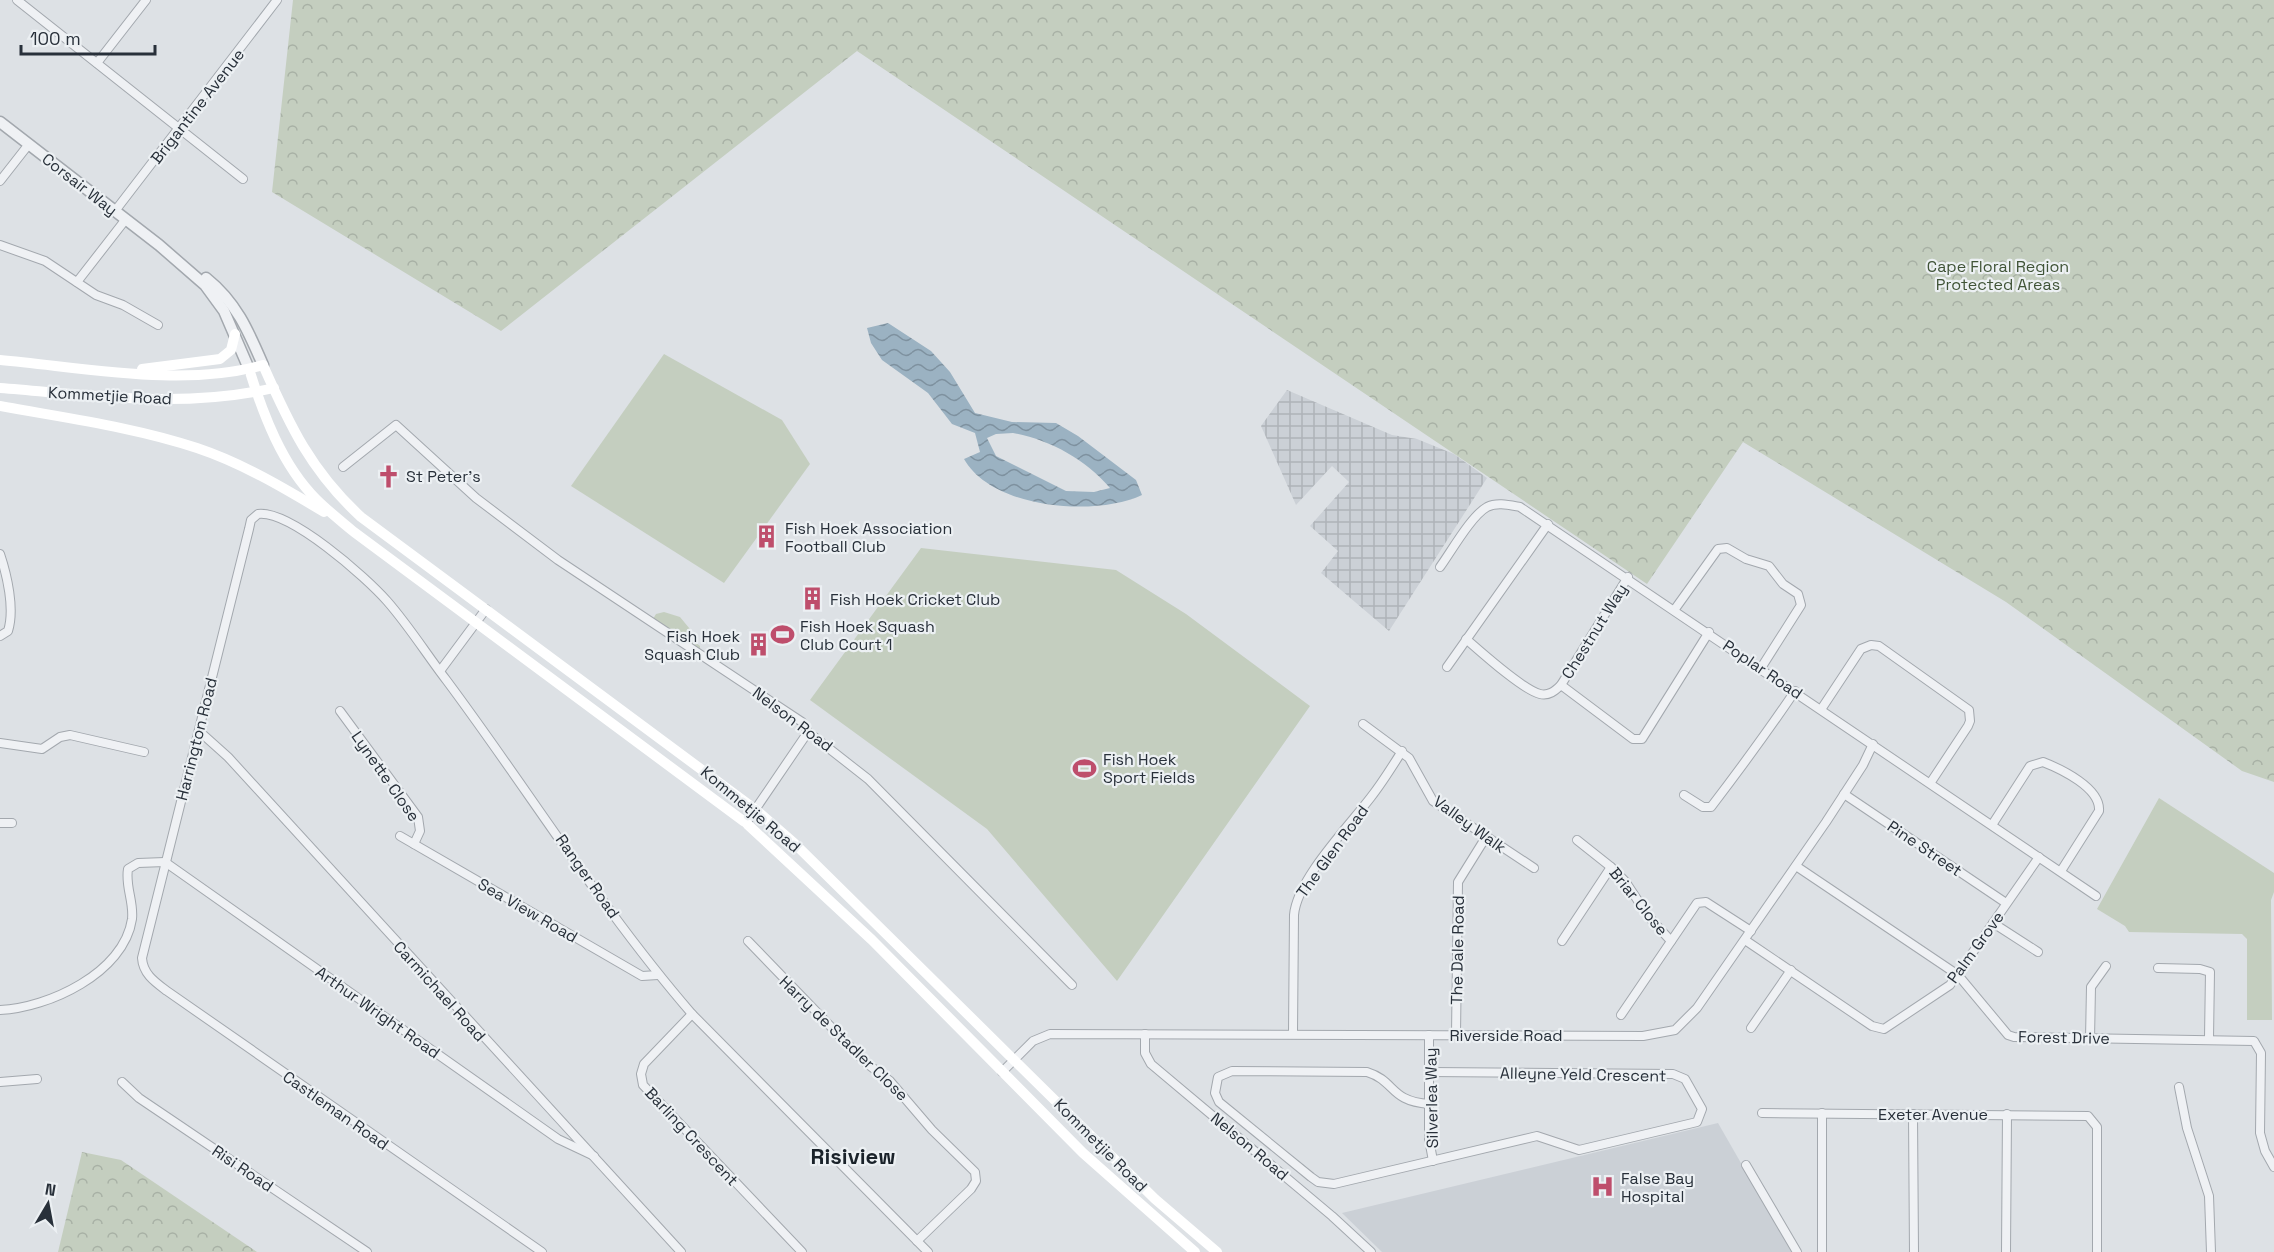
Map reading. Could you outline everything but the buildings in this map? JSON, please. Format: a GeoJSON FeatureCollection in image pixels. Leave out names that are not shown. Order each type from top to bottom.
{"type":"FeatureCollection","features":[{"type":"Feature","properties":{"kind":"main road"},"geometry":{"type":"LineString","coordinates":[[118,372],[220,359],[231,351],[235,334]]}},
{"type":"Feature","properties":{"kind":"main road","name":"Kommetjie Road"},"geometry":{"type":"LineString","coordinates":[[0,360],[170,376],[249,369],[263,365],[305,453],[342,499],[361,517],[756,810],[794,843],[1155,1199],[1217,1252]]}},
{"type":"Feature","properties":{"kind":"main road","name":"Kommetjie Road"},"geometry":{"type":"LineString","coordinates":[[249,369],[271,428],[302,483],[315,498],[354,532],[746,823],[872,940],[1083,1153],[1195,1252]]}},
{"type":"Feature","properties":{"kind":"main road","name":"Kommetjie Road"},"geometry":{"type":"LineString","coordinates":[[0,388],[144,401],[256,392],[274,388]]}},
{"type":"Feature","properties":{"kind":"main road"},"geometry":{"type":"LineString","coordinates":[[0,406],[140,433],[197,448],[287,490],[354,532]]}},
{"type":"Feature","properties":{"kind":"street"},"geometry":{"type":"LineString","coordinates":[[18,0],[243,180]]}},
{"type":"Feature","properties":{"kind":"street"},"geometry":{"type":"LineString","coordinates":[[97,63],[146,0]]}},
{"type":"Feature","properties":{"kind":"street","name":"Brigantine Avenue"},"geometry":{"type":"LineString","coordinates":[[115,211],[277,0]]}},
{"type":"Feature","properties":{"kind":"street","name":"Corsair Way"},"geometry":{"type":"LineString","coordinates":[[0,122],[222,291],[244,320],[263,365]]}},
{"type":"Feature","properties":{"kind":"street"},"geometry":{"type":"LineString","coordinates":[[0,181],[29,144]]}},
{"type":"Feature","properties":{"kind":"street"},"geometry":{"type":"LineString","coordinates":[[77,282],[126,219]]}},
{"type":"Feature","properties":{"kind":"street"},"geometry":{"type":"LineString","coordinates":[[0,245],[45,261],[96,295],[123,305],[158,325]]}},
{"type":"Feature","properties":{"kind":"street","name":"Corsair Way"},"geometry":{"type":"LineString","coordinates":[[159,245],[213,293],[235,334],[249,369]]}},
{"type":"Feature","properties":{"kind":"street","name":"Nelson Road"},"geometry":{"type":"LineString","coordinates":[[343,467],[396,425],[452,478],[502,519],[558,560],[802,722],[808,732],[868,779],[1072,985]]}},
{"type":"Feature","properties":{"kind":"street","name":"Poplar Road"},"geometry":{"type":"LineString","coordinates":[[1440,567],[1477,516],[1487,507],[1503,503],[1520,507],[1822,708],[2096,896]]}},
{"type":"Feature","properties":{"kind":"street","name":"Ranger Road"},"geometry":{"type":"LineString","coordinates":[[252,520],[262,513],[286,520],[351,567],[387,601],[440,671],[658,975],[692,1014],[928,1252]]}},
{"type":"Feature","properties":{"kind":"street","name":"Harrington Road"},"geometry":{"type":"LineString","coordinates":[[142,958],[252,520]]}},
{"type":"Feature","properties":{"kind":"street"},"geometry":{"type":"LineString","coordinates":[[1447,667],[1548,524]]}},
{"type":"Feature","properties":{"kind":"street"},"geometry":{"type":"LineString","coordinates":[[1675,609],[1718,549],[1727,548],[1746,559],[1769,566],[1783,584],[1798,594],[1801,605],[1761,668]]}},
{"type":"Feature","properties":{"kind":"street"},"geometry":{"type":"LineString","coordinates":[[0,554],[9,627],[5,634],[0,636]]}},
{"type":"Feature","properties":{"kind":"street","name":"Chestnut Way"},"geometry":{"type":"LineString","coordinates":[[1561,685],[1628,577]]}},
{"type":"Feature","properties":{"kind":"street"},"geometry":{"type":"LineString","coordinates":[[440,671],[486,609]]}},
{"type":"Feature","properties":{"kind":"street"},"geometry":{"type":"LineString","coordinates":[[1466,639],[1533,691],[1546,695],[1561,685],[1633,739],[1642,739],[1709,633]]}},
{"type":"Feature","properties":{"kind":"street"},"geometry":{"type":"LineString","coordinates":[[1822,708],[1861,649],[1871,645],[1879,646],[1969,710],[1970,721],[1931,782]]}},
{"type":"Feature","properties":{"kind":"street"},"geometry":{"type":"LineString","coordinates":[[1684,795],[1703,807],[1711,807],[1795,691]]}},
{"type":"Feature","properties":{"kind":"street","name":"Lynette Close"},"geometry":{"type":"LineString","coordinates":[[340,711],[418,817],[420,831],[414,844]]}},
{"type":"Feature","properties":{"kind":"street","name":"Valley Walk"},"geometry":{"type":"LineString","coordinates":[[1363,724],[1402,751],[1413,763],[1433,801],[1534,868]]}},
{"type":"Feature","properties":{"kind":"street","name":"Carmichael Road"},"geometry":{"type":"LineString","coordinates":[[199,731],[228,757],[681,1252]]}},
{"type":"Feature","properties":{"kind":"street"},"geometry":{"type":"LineString","coordinates":[[746,823],[808,732]]}},
{"type":"Feature","properties":{"kind":"street"},"geometry":{"type":"LineString","coordinates":[[0,743],[42,749],[60,737],[70,735],[144,752]]}},
{"type":"Feature","properties":{"kind":"street","name":"Riverside Road"},"geometry":{"type":"LineString","coordinates":[[1002,1072],[1034,1041],[1050,1034],[1643,1035],[1667,1033],[1689,1019],[1746,940],[1844,794],[1873,744]]}},
{"type":"Feature","properties":{"kind":"street","name":"The Glen Road"},"geometry":{"type":"LineString","coordinates":[[1293,1033],[1294,915],[1297,899],[1339,836],[1372,796],[1402,751]]}},
{"type":"Feature","properties":{"kind":"street"},"geometry":{"type":"LineString","coordinates":[[1992,825],[2030,766],[2043,762],[2075,779],[2094,794],[2098,801],[2099,811],[2061,871]]}},
{"type":"Feature","properties":{"kind":"street","name":"Pine Street"},"geometry":{"type":"LineString","coordinates":[[1844,794],[2006,903]]}},
{"type":"Feature","properties":{"kind":"street"},"geometry":{"type":"LineString","coordinates":[[0,823],[12,823]]}},
{"type":"Feature","properties":{"kind":"street","name":"Sea View Road"},"geometry":{"type":"LineString","coordinates":[[400,836],[642,976],[658,975]]}},
{"type":"Feature","properties":{"kind":"street","name":"The Dale Road"},"geometry":{"type":"LineString","coordinates":[[1456,1034],[1458,882],[1485,837]]}},
{"type":"Feature","properties":{"kind":"street","name":"Briar Close"},"geometry":{"type":"LineString","coordinates":[[1577,840],[1611,867],[1648,916],[1671,941]]}},
{"type":"Feature","properties":{"kind":"street","name":"Palm Grove"},"geometry":{"type":"LineString","coordinates":[[1746,940],[1872,1026],[1884,1029],[1950,985],[2039,857]]}},
{"type":"Feature","properties":{"kind":"street"},"geometry":{"type":"LineString","coordinates":[[0,1010],[39,1005],[96,974],[124,943],[129,931],[132,912],[128,890],[128,868],[138,863],[165,862]]}},
{"type":"Feature","properties":{"kind":"street","name":"Arthur Wright Road"},"geometry":{"type":"LineString","coordinates":[[165,862],[558,1139],[594,1156]]}},
{"type":"Feature","properties":{"kind":"street","name":"Forest Drive"},"geometry":{"type":"LineString","coordinates":[[1796,866],[1958,975],[2008,1035],[2021,1038],[2249,1039],[2258,1044],[2261,1053],[2260,1133],[2265,1150],[2274,1167]]}},
{"type":"Feature","properties":{"kind":"street"},"geometry":{"type":"LineString","coordinates":[[1562,941],[1611,867]]}},
{"type":"Feature","properties":{"kind":"street"},"geometry":{"type":"LineString","coordinates":[[1622,1015],[1693,908],[1702,902],[1751,931]]}},
{"type":"Feature","properties":{"kind":"street"},"geometry":{"type":"LineString","coordinates":[[1994,923],[2038,952]]}},
{"type":"Feature","properties":{"kind":"street","name":"Harry de Stadler Close"},"geometry":{"type":"LineString","coordinates":[[748,941],[865,1062],[890,1081],[932,1130],[975,1172],[976,1181],[971,1189],[917,1241]]}},
{"type":"Feature","properties":{"kind":"street","name":"Castleman Road"},"geometry":{"type":"LineString","coordinates":[[142,958],[149,976],[167,991],[443,1186],[542,1252]]}},
{"type":"Feature","properties":{"kind":"street"},"geometry":{"type":"LineString","coordinates":[[2090,1039],[2091,987],[2106,966]]}},
{"type":"Feature","properties":{"kind":"street"},"geometry":{"type":"LineString","coordinates":[[2158,968],[2200,969],[2210,972],[2210,1038]]}},
{"type":"Feature","properties":{"kind":"street"},"geometry":{"type":"LineString","coordinates":[[1751,1028],[1791,970]]}},
{"type":"Feature","properties":{"kind":"street","name":"Barling Crescent"},"geometry":{"type":"LineString","coordinates":[[692,1014],[644,1064],[641,1074],[643,1084],[802,1252]]}},
{"type":"Feature","properties":{"kind":"street","name":"Nelson Road"},"geometry":{"type":"LineString","coordinates":[[1146,1034],[1145,1053],[1151,1064],[1323,1208],[1371,1252]]}},
{"type":"Feature","properties":{"kind":"street","name":"Silverlea Way"},"geometry":{"type":"LineString","coordinates":[[1429,1035],[1429,1104],[1433,1161]]}},
{"type":"Feature","properties":{"kind":"street","name":"Alleyne Yeld Crescent"},"geometry":{"type":"LineString","coordinates":[[1429,1072],[1673,1074],[1685,1079],[1702,1109],[1697,1122],[1580,1150],[1537,1136],[1334,1184],[1318,1182],[1311,1177],[1220,1102],[1215,1093],[1218,1077],[1232,1071],[1367,1072],[1382,1079],[1406,1101],[1429,1104]]}},
{"type":"Feature","properties":{"kind":"street"},"geometry":{"type":"LineString","coordinates":[[0,1082],[37,1079]]}},
{"type":"Feature","properties":{"kind":"street","name":"Risi Road"},"geometry":{"type":"LineString","coordinates":[[122,1082],[146,1103],[367,1252]]}},
{"type":"Feature","properties":{"kind":"street"},"geometry":{"type":"LineString","coordinates":[[2179,1087],[2187,1128],[2209,1196],[2211,1252]]}},
{"type":"Feature","properties":{"kind":"street","name":"Exeter Avenue"},"geometry":{"type":"LineString","coordinates":[[1762,1113],[2080,1114],[2092,1119],[2097,1127],[2097,1252]]}},
{"type":"Feature","properties":{"kind":"street"},"geometry":{"type":"LineString","coordinates":[[1822,1113],[1822,1252]]}},
{"type":"Feature","properties":{"kind":"street"},"geometry":{"type":"LineString","coordinates":[[1913,1114],[1914,1252]]}},
{"type":"Feature","properties":{"kind":"street"},"geometry":{"type":"LineString","coordinates":[[2006,1252],[2007,1114]]}},
{"type":"Feature","properties":{"kind":"street"},"geometry":{"type":"LineString","coordinates":[[1746,1165],[1797,1252]]}},
{"type":"Feature","properties":{"kind":"shaded area"},"geometry":{"type":"Polygon","coordinates":[[[1287,390],[1392,435],[1417,439],[1454,454],[1487,478],[1389,631],[1321,573],[1338,551],[1310,526],[1349,482],[1332,466],[1296,505],[1261,426],[1287,390]]]}},
{"type":"Feature","properties":{"kind":"shaded area","name":"False Bay Hospital"},"geometry":{"type":"Polygon","coordinates":[[[1718,1123],[1792,1252],[1382,1252],[1342,1213],[1718,1123]]]}},
{"type":"Feature","properties":{"kind":"green space","name":"Cape Floral Region Protected Areas"},"geometry":{"type":"Polygon","coordinates":[[[293,0],[2274,0],[2274,782],[2242,771],[2006,602],[1743,442],[1647,584],[857,51],[501,331],[272,192],[293,0]]]}},
{"type":"Feature","properties":{"kind":"green space"},"geometry":{"type":"Polygon","coordinates":[[[664,354],[782,420],[810,464],[724,583],[571,486],[664,354]]]}},
{"type":"Feature","properties":{"kind":"green space","name":"Fish Hoek Sport Fields"},"geometry":{"type":"Polygon","coordinates":[[[921,548],[1116,570],[1186,614],[1310,706],[1117,981],[987,829],[810,700],[921,548]]]}},
{"type":"Feature","properties":{"kind":"green space"},"geometry":{"type":"Polygon","coordinates":[[[664,612],[680,617],[694,634],[692,640],[700,646],[700,650],[653,619],[656,614],[664,612]]]}},
{"type":"Feature","properties":{"kind":"green space"},"geometry":{"type":"Polygon","coordinates":[[[2159,798],[2274,873],[2274,892],[2271,900],[2272,1020],[2247,1020],[2247,939],[2242,934],[2129,932],[2125,926],[2097,909],[2159,798]]]}},
{"type":"Feature","properties":{"kind":"green space"},"geometry":{"type":"Polygon","coordinates":[[[82,1152],[121,1160],[257,1252],[58,1252],[82,1152]]]}},
{"type":"Feature","properties":{"kind":"water"},"geometry":{"type":"Polygon","coordinates":[[[888,323],[931,351],[950,372],[975,413],[1012,422],[1056,423],[1078,436],[1136,480],[1142,495],[1122,502],[1099,506],[1073,506],[1046,504],[1020,498],[997,489],[978,476],[964,459],[980,452],[975,433],[952,424],[928,393],[882,360],[871,343],[867,328],[888,323]],[[1013,433],[996,434],[987,438],[996,456],[1066,491],[1094,492],[1110,488],[1090,468],[1066,452],[1027,436],[1013,433]]]}},
{"type":"Feature","properties":{"kind":"place","name":"St Peter's"},"geometry":{"type":"Point","coordinates":[388,476]}},
{"type":"Feature","properties":{"kind":"place","name":"Fish Hoek Association Football Club"},"geometry":{"type":"Point","coordinates":[767,537]}},
{"type":"Feature","properties":{"kind":"place","name":"Fish Hoek Cricket Club"},"geometry":{"type":"Point","coordinates":[812,599]}},
{"type":"Feature","properties":{"kind":"place","name":"Fish Hoek Squash Club Court 1"},"geometry":{"type":"Point","coordinates":[782,635]}},
{"type":"Feature","properties":{"kind":"place","name":"Fish Hoek Squash Club"},"geometry":{"type":"Point","coordinates":[758,645]}},
{"type":"Feature","properties":{"kind":"place","name":"Fish Hoek Sport Fields"},"geometry":{"type":"Point","coordinates":[1085,768]}},
{"type":"Feature","properties":{"kind":"place","name":"False Bay Hospital"},"geometry":{"type":"Point","coordinates":[1603,1187]}},
{"type":"Feature","properties":{"kind":"district","name":"Risiview"},"geometry":{"type":"Point","coordinates":[853,1156]}}]}
